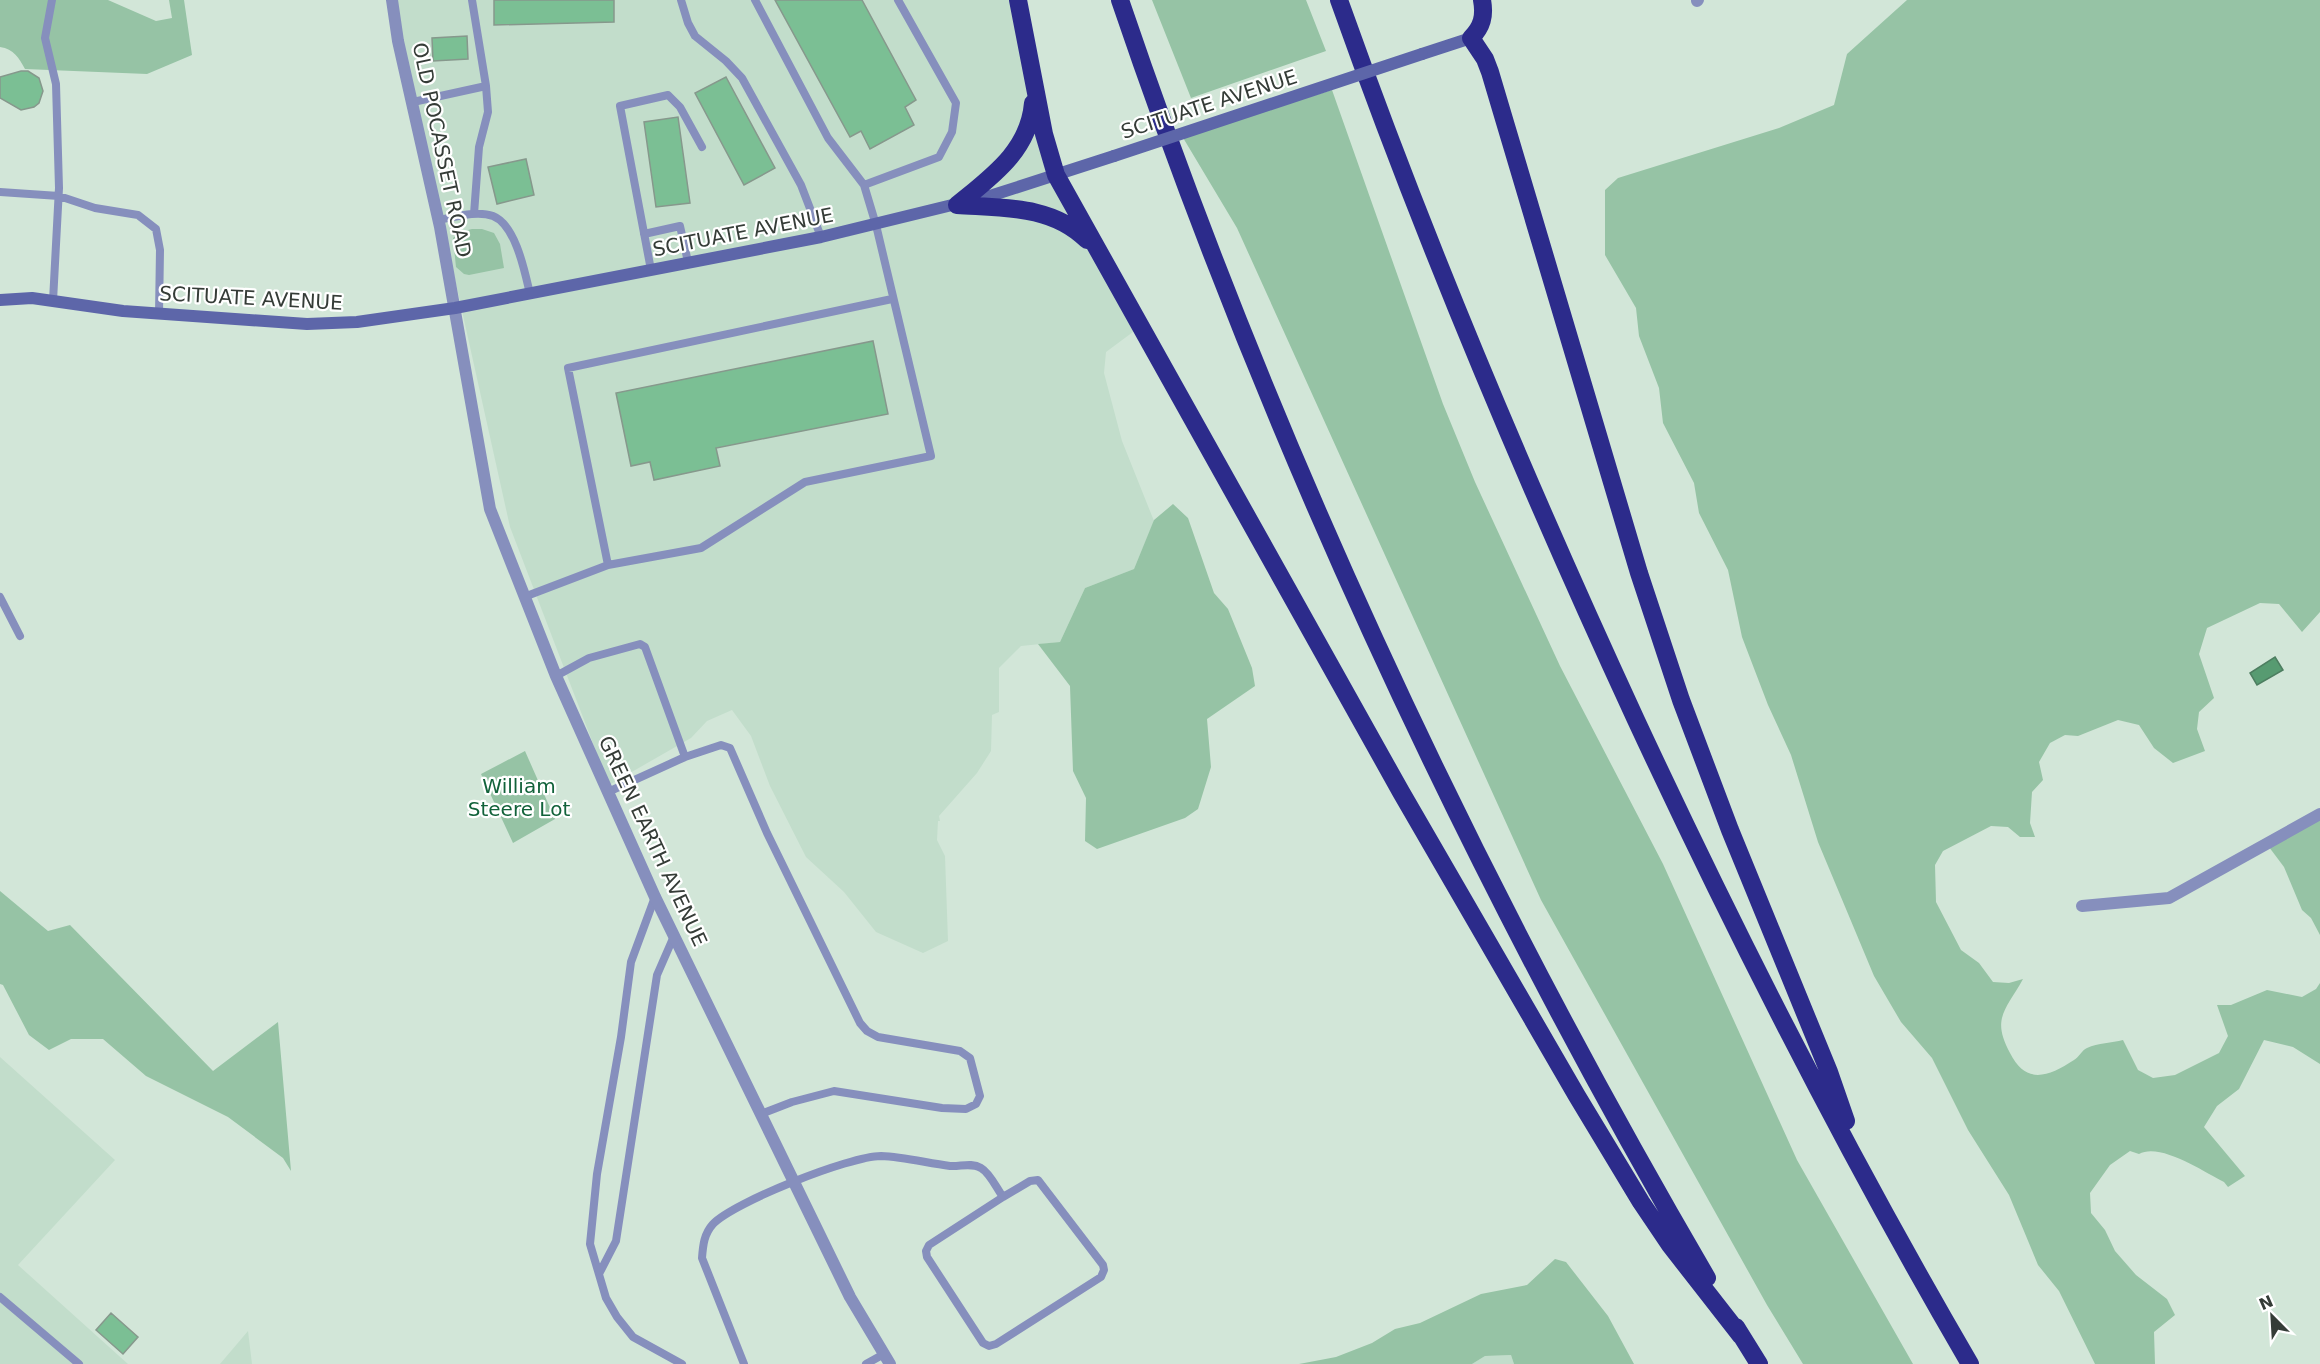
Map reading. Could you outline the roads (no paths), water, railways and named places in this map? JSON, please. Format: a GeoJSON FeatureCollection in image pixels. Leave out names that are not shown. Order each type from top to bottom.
{"type":"FeatureCollection","features":[{"type":"Feature","properties":{"kind":"highway"},"geometry":{"type":"LineString","coordinates":[[1018,0],[1044,134],[1056,175],[1101,259],[1407,802],[1572,1087],[1641,1202],[1670,1245],[1741,1336]]}},
{"type":"Feature","properties":{"kind":"highway"},"geometry":{"type":"LineString","coordinates":[[1120,0],[1176,160],[1251,351],[1303,477],[1448,797],[1540,979],[1644,1170],[1759,1364]]}},
{"type":"Feature","properties":{"kind":"highway"},"geometry":{"type":"LineString","coordinates":[[1339,0],[1454,302],[1567,569],[1707,869],[1769,993],[1866,1177],[1970,1364]]}},
{"type":"Feature","properties":{"kind":"highway"},"geometry":{"type":"LineString","coordinates":[[1482,0],[1480,28],[1471,38],[1479,48],[1490,72],[1636,562],[1681,700],[1730,830],[1829,1072],[1866,1177]]}},
{"type":"Feature","properties":{"kind":"highway"},"geometry":{"type":"LineString","coordinates":[[957,205],[1007,162],[1022,141],[1032,111],[1031,72]]}},
{"type":"Feature","properties":{"kind":"highway"},"geometry":{"type":"LineString","coordinates":[[957,205],[1024,210],[1050,216],[1079,232],[1101,259]]}},
{"type":"Feature","properties":{"kind":"main road","name":"SCITUATE AVENUE"},"geometry":{"type":"LineString","coordinates":[[0,300],[32,298],[159,314],[307,324],[357,322],[455,308],[820,237],[957,205],[1056,175],[1471,38]]}},
{"type":"Feature","properties":{"kind":"street","name":"OLD POCASSET ROAD"},"geometry":{"type":"LineString","coordinates":[[392,0],[398,41],[413,102],[455,308]]}},
{"type":"Feature","properties":{"kind":"street","name":"GREEN EARTH AVENUE"},"geometry":{"type":"LineString","coordinates":[[455,308],[490,509],[556,676],[655,897],[850,1297],[887,1359]]}},
{"type":"Feature","properties":{"kind":"street"},"geometry":{"type":"LineString","coordinates":[[2082,906],[2169,898],[2320,814]]}},
{"type":"Feature","properties":{"kind":"lane"},"geometry":{"type":"LineString","coordinates":[[52,0],[45,38],[56,84],[59,196],[53,301]]}},
{"type":"Feature","properties":{"kind":"lane"},"geometry":{"type":"LineString","coordinates":[[472,0],[488,112],[478,147],[474,214]]}},
{"type":"Feature","properties":{"kind":"lane"},"geometry":{"type":"LineString","coordinates":[[681,0],[688,23],[695,36],[742,78],[801,185],[820,237]]}},
{"type":"Feature","properties":{"kind":"lane"},"geometry":{"type":"LineString","coordinates":[[524,597],[608,565],[701,548],[804,482],[930,456],[876,225],[864,185],[828,138],[755,0]]}},
{"type":"Feature","properties":{"kind":"lane"},"geometry":{"type":"LineString","coordinates":[[864,185],[939,157],[952,132],[956,103],[898,0]]}},
{"type":"Feature","properties":{"kind":"lane"},"geometry":{"type":"LineString","coordinates":[[413,102],[486,86]]}},
{"type":"Feature","properties":{"kind":"lane"},"geometry":{"type":"LineString","coordinates":[[651,270],[620,106],[668,95],[680,107],[702,147]]}},
{"type":"Feature","properties":{"kind":"lane"},"geometry":{"type":"LineString","coordinates":[[0,192],[59,196],[95,208],[138,215],[156,229],[160,250],[159,314]]}},
{"type":"Feature","properties":{"kind":"lane"},"geometry":{"type":"LineString","coordinates":[[438,220],[474,214],[492,215],[501,220],[519,249],[530,294]]}},
{"type":"Feature","properties":{"kind":"lane"},"geometry":{"type":"LineString","coordinates":[[644,234],[680,226],[688,262]]}},
{"type":"Feature","properties":{"kind":"lane"},"geometry":{"type":"LineString","coordinates":[[608,565],[568,368],[892,299]]}},
{"type":"Feature","properties":{"kind":"lane"},"geometry":{"type":"LineString","coordinates":[[0,597],[20,636]]}},
{"type":"Feature","properties":{"kind":"lane"},"geometry":{"type":"LineString","coordinates":[[556,676],[589,658],[640,644],[645,647],[685,757]]}},
{"type":"Feature","properties":{"kind":"lane"},"geometry":{"type":"LineString","coordinates":[[608,792],[685,757],[721,745],[730,748],[767,833],[860,1023],[878,1037],[960,1051],[970,1058],[980,1096],[976,1104],[966,1109],[834,1091],[792,1102],[761,1114]]}},
{"type":"Feature","properties":{"kind":"lane"},"geometry":{"type":"LineString","coordinates":[[655,897],[631,962],[621,1037],[597,1174],[590,1244],[606,1298],[617,1317],[633,1337],[682,1364]]}},
{"type":"Feature","properties":{"kind":"lane"},"geometry":{"type":"LineString","coordinates":[[599,1274],[616,1241],[657,975],[674,936]]}},
{"type":"Feature","properties":{"kind":"lane"},"geometry":{"type":"LineString","coordinates":[[744,1364],[702,1258],[703,1240],[712,1225],[729,1211],[833,1166],[881,1156],[954,1166],[973,1165],[983,1168],[1003,1197]]}},
{"type":"Feature","properties":{"kind":"lane"},"geometry":{"type":"LineString","coordinates":[[1038,1180],[1103,1264],[1104,1270],[1101,1277],[996,1344],[989,1346],[983,1343],[927,1257],[926,1251],[929,1245],[1003,1197],[1030,1181],[1038,1180]]}},
{"type":"Feature","properties":{"kind":"lane"},"geometry":{"type":"LineString","coordinates":[[0,1297],[79,1364]]}},
{"type":"Feature","properties":{"kind":"lane"},"geometry":{"type":"LineString","coordinates":[[866,1364],[887,1359]]}},
{"type":"Feature","properties":{"kind":"park label","name":"William Steere Lot"},"geometry":{"type":"Point","coordinates":[519,798]}}]}
